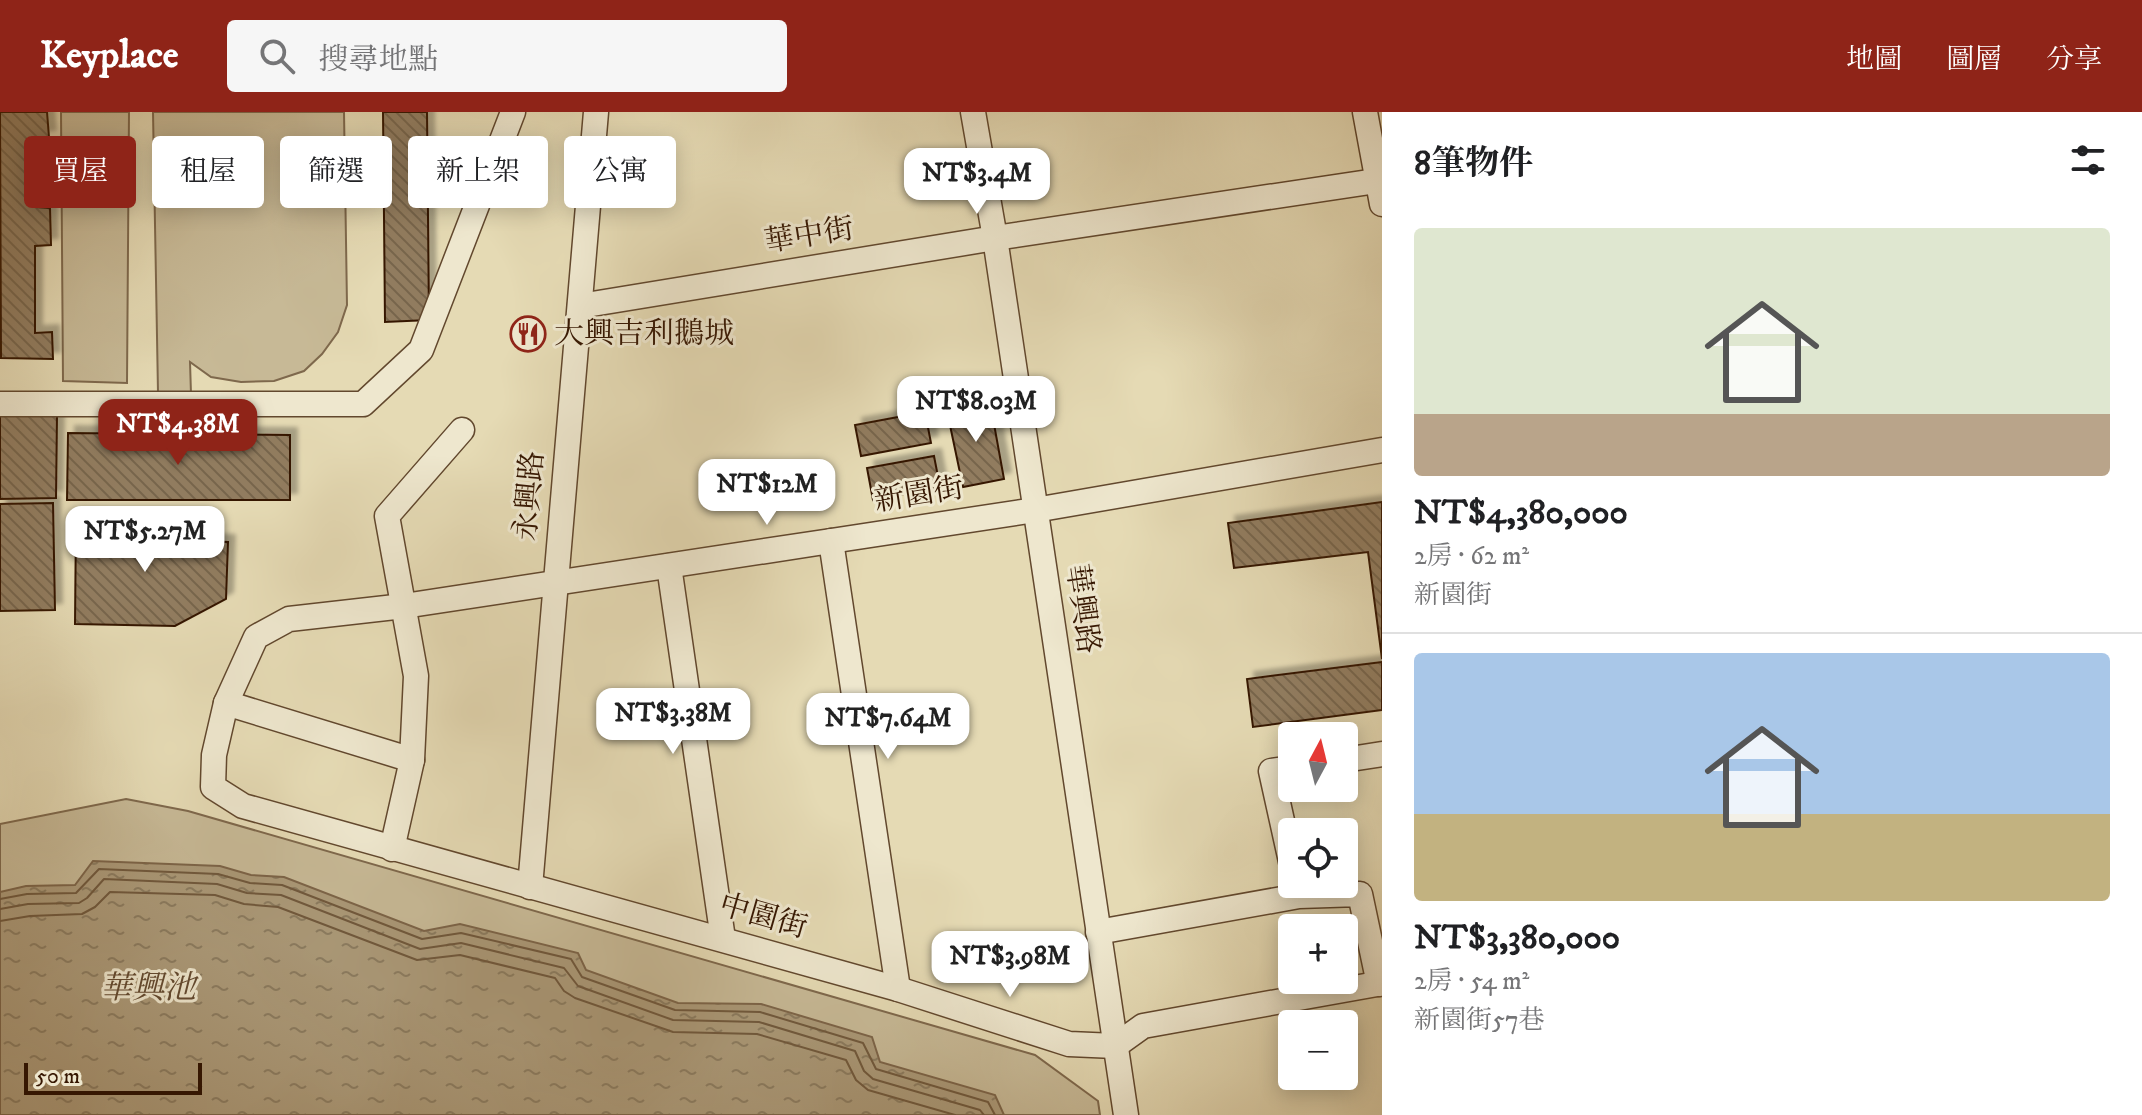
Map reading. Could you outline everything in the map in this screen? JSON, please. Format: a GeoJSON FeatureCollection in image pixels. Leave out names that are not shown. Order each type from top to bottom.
{"type":"FeatureCollection","features":[{"type":"Feature","properties":{"kind":"street"},"geometry":{"type":"LineString","coordinates":[[0,404],[363,404],[421,350],[513,112]]}},
{"type":"Feature","properties":{"kind":"street","name":"永興路"},"geometry":{"type":"LineString","coordinates":[[530,887],[596,112]]}},
{"type":"Feature","properties":{"kind":"street","name":"華興路"},"geometry":{"type":"LineString","coordinates":[[973,112],[995,238],[1126,1115]]}},
{"type":"Feature","properties":{"kind":"street"},"geometry":{"type":"LineString","coordinates":[[1365,112],[1381,188]]}},
{"type":"Feature","properties":{"kind":"street","name":"華中街"},"geometry":{"type":"LineString","coordinates":[[580,306],[995,238],[1381,188]]}},
{"type":"Feature","properties":{"kind":"street"},"geometry":{"type":"LineString","coordinates":[[392,849],[412,760],[416,676],[387,516],[462,430]]}},
{"type":"Feature","properties":{"kind":"street","name":"新園街"},"geometry":{"type":"LineString","coordinates":[[226,703],[256,637],[289,619],[404,606],[1035,510],[1382,450]]}},
{"type":"Feature","properties":{"kind":"street"},"geometry":{"type":"LineString","coordinates":[[831,541],[898,989]]}},
{"type":"Feature","properties":{"kind":"street"},"geometry":{"type":"LineString","coordinates":[[669,566],[723,939]]}},
{"type":"Feature","properties":{"kind":"street"},"geometry":{"type":"LineString","coordinates":[[226,703],[412,760]]}},
{"type":"Feature","properties":{"kind":"street","name":"中園街"},"geometry":{"type":"LineString","coordinates":[[226,703],[214,755],[213,787],[243,806],[898,989],[1069,1044],[1115,1046]]}},
{"type":"Feature","properties":{"kind":"street"},"geometry":{"type":"LineString","coordinates":[[1358,758],[1382,754]]}},
{"type":"Feature","properties":{"kind":"street"},"geometry":{"type":"LineString","coordinates":[[1278,770],[1271,771],[1281,818]]}},
{"type":"Feature","properties":{"kind":"street"},"geometry":{"type":"LineString","coordinates":[[1098,932],[1278,894]]}},
{"type":"Feature","properties":{"kind":"street"},"geometry":{"type":"LineString","coordinates":[[1115,1046],[1143,1026],[1380,984],[1358,894]]}},
{"type":"Feature","properties":{"kind":"shaded area"},"geometry":{"type":"Polygon","coordinates":[[[61,112],[129,112],[129,136],[61,136],[61,112]]]}},
{"type":"Feature","properties":{"kind":"shaded area"},"geometry":{"type":"Polygon","coordinates":[[[153,112],[344,112],[344,136],[280,136],[280,208],[345,208],[347,305],[338,332],[304,371],[274,381],[241,382],[211,377],[190,362],[191,394],[158,392],[155,208],[264,208],[264,136],[153,136],[153,112]]]}},
{"type":"Feature","properties":{"kind":"shaded area"},"geometry":{"type":"Polygon","coordinates":[[[62,208],[128,208],[127,383],[63,381],[62,208]]]}},
{"type":"Feature","properties":{"kind":"shaded area","name":"華興池"},"geometry":{"type":"Polygon","coordinates":[[[126,799],[188,811],[1035,1055],[1098,1101],[1100,1115],[0,1115],[0,824],[126,799]]]}},
{"type":"Feature","properties":{"kind":"water","name":"華興池"},"geometry":{"type":"Polygon","coordinates":[[[93,861],[220,866],[251,875],[284,877],[424,931],[460,924],[578,953],[586,970],[678,1003],[761,1004],[872,1037],[880,1062],[995,1095],[1004,1115],[0,1115],[0,892],[26,886],[75,885],[93,861]]]}},
{"type":"Feature","properties":{"kind":"building"},"geometry":{"type":"Polygon","coordinates":[[[0,112],[47,112],[49,136],[24,136],[24,208],[50,208],[51,245],[35,246],[35,333],[52,332],[53,359],[1,358],[0,112]]]}},
{"type":"Feature","properties":{"kind":"building"},"geometry":{"type":"Polygon","coordinates":[[[383,112],[427,112],[427,136],[408,136],[408,208],[428,208],[429,320],[385,322],[384,208],[392,208],[392,136],[383,136],[383,112]]]}},
{"type":"Feature","properties":{"kind":"building"},"geometry":{"type":"Polygon","coordinates":[[[990,402],[1004,479],[963,487],[947,411],[990,402]]]}},
{"type":"Feature","properties":{"kind":"building"},"geometry":{"type":"Polygon","coordinates":[[[925,412],[931,443],[861,456],[855,425],[925,412]]]}},
{"type":"Feature","properties":{"kind":"building"},"geometry":{"type":"Polygon","coordinates":[[[0,415],[57,416],[56,498],[0,499],[0,415]]]}},
{"type":"Feature","properties":{"kind":"building"},"geometry":{"type":"Polygon","coordinates":[[[68,433],[290,435],[290,500],[67,500],[68,433]]]}},
{"type":"Feature","properties":{"kind":"building"},"geometry":{"type":"Polygon","coordinates":[[[934,456],[940,487],[873,500],[867,468],[934,456]]]}},
{"type":"Feature","properties":{"kind":"building"},"geometry":{"type":"Polygon","coordinates":[[[1382,502],[1382,659],[1368,552],[1234,568],[1228,523],[1382,502]]]}},
{"type":"Feature","properties":{"kind":"building"},"geometry":{"type":"Polygon","coordinates":[[[53,503],[55,610],[0,611],[0,504],[53,503]]]}},
{"type":"Feature","properties":{"kind":"building"},"geometry":{"type":"Polygon","coordinates":[[[76,519],[176,521],[176,540],[228,542],[226,599],[175,626],[75,624],[76,519]]]}},
{"type":"Feature","properties":{"kind":"building"},"geometry":{"type":"Polygon","coordinates":[[[1382,662],[1382,710],[1253,727],[1247,679],[1382,662]]]}},
{"type":"Feature","properties":{"kind":"place","name":"大興吉利鵝城"},"geometry":{"type":"Point","coordinates":[528,334]}}]}
